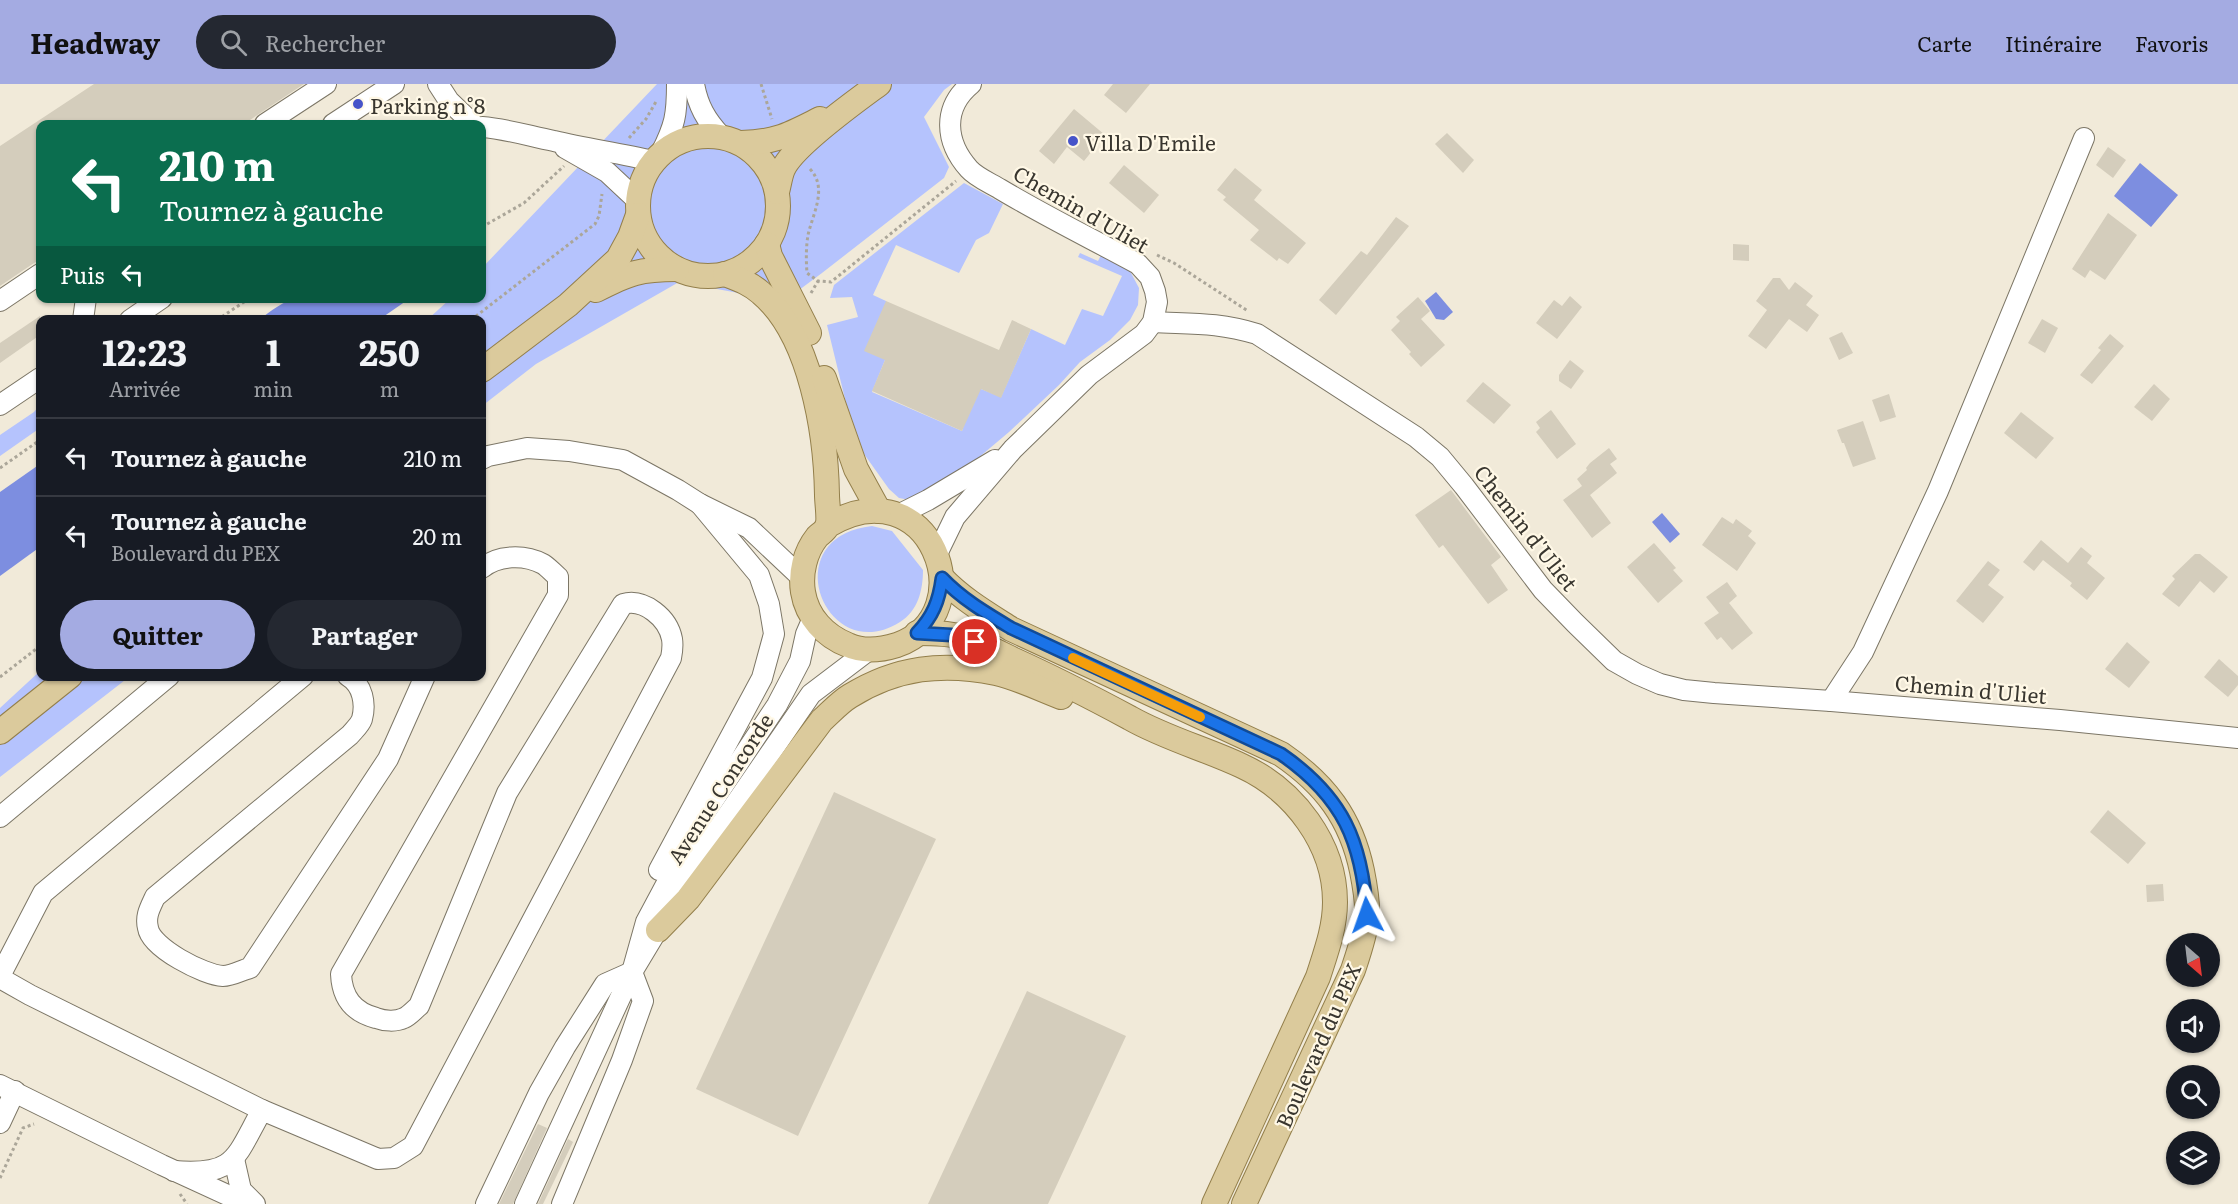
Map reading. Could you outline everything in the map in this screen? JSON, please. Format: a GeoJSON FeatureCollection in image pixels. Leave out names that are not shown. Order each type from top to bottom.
{"type":"FeatureCollection","features":[{"type":"Feature","properties":{"kind":"main road"},"geometry":{"type":"LineString","coordinates":[[777,192],[783,168],[806,142],[879,84]]}},
{"type":"Feature","properties":{"kind":"main road"},"geometry":{"type":"LineString","coordinates":[[486,367],[568,305],[618,259],[630,237],[643,177],[657,157],[679,141],[700,136],[768,142],[781,139],[852,104]]}},
{"type":"Feature","properties":{"kind":"main road"},"geometry":{"type":"LineString","coordinates":[[638,208],[642,231],[650,247],[662,260],[676,269],[709,276],[725,274],[741,268],[756,258],[767,244],[775,228],[778,210],[777,192],[770,172],[758,156],[731,140]]}},
{"type":"Feature","properties":{"kind":"main road"},"geometry":{"type":"LineString","coordinates":[[767,244],[770,256],[809,334],[856,470],[888,513]]}},
{"type":"Feature","properties":{"kind":"main road"},"geometry":{"type":"LineString","coordinates":[[568,305],[626,275],[649,269],[676,269]]}},
{"type":"Feature","properties":{"kind":"main road"},"geometry":{"type":"LineString","coordinates":[[725,274],[743,280],[762,293],[783,317],[794,336],[823,433],[827,526]]}},
{"type":"Feature","properties":{"kind":"main road"},"geometry":{"type":"LineString","coordinates":[[860,511],[888,513],[921,531],[937,554],[942,578],[936,608],[928,622],[903,643],[869,650],[852,647],[837,641],[823,631],[813,618],[806,605],[802,578],[804,564],[809,550],[827,526],[860,511]]}},
{"type":"Feature","properties":{"kind":"main road","name":"Boulevard du PEX"},"geometry":{"type":"LineString","coordinates":[[942,578],[953,590],[979,609],[1011,628],[1281,754],[1319,784],[1337,807],[1352,834],[1365,887],[1367,915],[1362,942],[1353,970],[1244,1204]]}},
{"type":"Feature","properties":{"kind":"main road","name":"Boulevard du PEX"},"geometry":{"type":"LineString","coordinates":[[917,633],[962,637],[1069,685],[1133,720],[1245,767],[1293,802],[1318,836],[1328,861],[1332,880],[1335,901],[1333,927],[1318,977],[1214,1204]]}},
{"type":"Feature","properties":{"kind":"main road"},"geometry":{"type":"LineString","coordinates":[[652,926],[688,899],[822,720],[849,697],[890,675],[917,668],[958,669],[997,674],[1085,706],[1133,720]]}},
{"type":"Feature","properties":{"kind":"main road"},"geometry":{"type":"LineString","coordinates":[[0,732],[64,681]]}},
{"type":"Feature","properties":{"kind":"street"},"geometry":{"type":"LineString","coordinates":[[271,120],[326,84]]}},
{"type":"Feature","properties":{"kind":"street"},"geometry":{"type":"LineString","coordinates":[[339,120],[393,84]]}},
{"type":"Feature","properties":{"kind":"street"},"geometry":{"type":"LineString","coordinates":[[438,84],[449,101],[469,120]]}},
{"type":"Feature","properties":{"kind":"street"},"geometry":{"type":"LineString","coordinates":[[486,127],[507,129],[555,142],[657,157],[674,127],[677,84]]}},
{"type":"Feature","properties":{"kind":"street"},"geometry":{"type":"LineString","coordinates":[[694,84],[697,101],[705,119],[731,140]]}},
{"type":"Feature","properties":{"kind":"street","name":"Chemin d'Uliet"},"geometry":{"type":"LineString","coordinates":[[970,84],[963,90],[950,111],[951,141],[969,170],[1017,199],[1138,264],[1150,277],[1155,291],[1157,302],[1153,322],[1204,323],[1233,327],[1257,334],[1416,437],[1440,457],[1543,590],[1614,661],[1637,674],[1684,690],[2060,720],[2238,738]]}},
{"type":"Feature","properties":{"kind":"street"},"geometry":{"type":"LineString","coordinates":[[1831,701],[1863,652],[1938,491],[2084,138]]}},
{"type":"Feature","properties":{"kind":"street"},"geometry":{"type":"LineString","coordinates":[[555,142],[608,172],[638,208]]}},
{"type":"Feature","properties":{"kind":"street"},"geometry":{"type":"LineString","coordinates":[[0,301],[36,277]]}},
{"type":"Feature","properties":{"kind":"street"},"geometry":{"type":"LineString","coordinates":[[137,315],[155,303]]}},
{"type":"Feature","properties":{"kind":"street"},"geometry":{"type":"LineString","coordinates":[[937,554],[955,517],[1013,449],[1089,375],[1144,334],[1153,322]]}},
{"type":"Feature","properties":{"kind":"street"},"geometry":{"type":"LineString","coordinates":[[0,405],[36,381]]}},
{"type":"Feature","properties":{"kind":"street"},"geometry":{"type":"LineString","coordinates":[[486,457],[527,448],[569,451],[622,460],[700,504],[749,528],[802,578]]}},
{"type":"Feature","properties":{"kind":"street"},"geometry":{"type":"LineString","coordinates":[[888,513],[928,500],[1013,449]]}},
{"type":"Feature","properties":{"kind":"street"},"geometry":{"type":"LineString","coordinates":[[652,926],[652,885],[689,811],[762,678],[774,634],[769,604],[759,575],[700,504]]}},
{"type":"Feature","properties":{"kind":"street"},"geometry":{"type":"LineString","coordinates":[[297,681],[42,893],[0,977],[30,995],[262,1110],[378,1159],[393,1158],[413,1146],[671,658],[672,639],[663,620],[645,605],[631,601],[623,604],[507,793],[419,1006],[403,1019],[386,1021],[363,1015],[349,1004],[342,987],[341,974],[558,596],[558,577],[543,564],[524,557],[498,559],[486,566]]}},
{"type":"Feature","properties":{"kind":"street","name":"Avenue Concorde"},"geometry":{"type":"LineString","coordinates":[[525,1204],[701,819],[752,746],[791,679],[800,661],[806,634],[813,618]]}},
{"type":"Feature","properties":{"kind":"street","name":"Avenue Concorde"},"geometry":{"type":"LineString","coordinates":[[652,926],[811,693],[869,650]]}},
{"type":"Feature","properties":{"kind":"street"},"geometry":{"type":"LineString","coordinates":[[0,817],[163,681]]}},
{"type":"Feature","properties":{"kind":"street"},"geometry":{"type":"LineString","coordinates":[[356,681],[364,697],[361,720],[351,735],[155,897],[147,915],[148,931],[161,947],[208,974],[226,976],[250,968],[388,759],[423,681]]}},
{"type":"Feature","properties":{"kind":"street"},"geometry":{"type":"LineString","coordinates":[[486,1204],[539,1093],[565,1047],[605,984],[632,972],[643,1001],[622,1060],[562,1204]]}},
{"type":"Feature","properties":{"kind":"street"},"geometry":{"type":"LineString","coordinates":[[0,1123],[7,1088],[173,1180],[247,1204]]}},
{"type":"Feature","properties":{"kind":"street"},"geometry":{"type":"LineString","coordinates":[[173,1180],[223,1167],[234,1158],[262,1110]]}},
{"type":"Feature","properties":{"kind":"street"},"geometry":{"type":"LineString","coordinates":[[234,1158],[242,1190],[255,1204]]}},
{"type":"Feature","properties":{"kind":"path"},"geometry":{"type":"LineString","coordinates":[[761,84],[774,123]]}},
{"type":"Feature","properties":{"kind":"path"},"geometry":{"type":"LineString","coordinates":[[627,140],[646,119],[658,97]]}},
{"type":"Feature","properties":{"kind":"path"},"geometry":{"type":"LineString","coordinates":[[486,225],[524,203],[562,170],[572,153]]}},
{"type":"Feature","properties":{"kind":"path"},"geometry":{"type":"LineString","coordinates":[[807,166],[818,180],[819,190],[808,236],[807,273],[818,281],[831,282],[969,170]]}},
{"type":"Feature","properties":{"kind":"path"},"geometry":{"type":"LineString","coordinates":[[477,315],[595,224],[599,216],[603,189]]}},
{"type":"Feature","properties":{"kind":"path"},"geometry":{"type":"LineString","coordinates":[[225,315],[243,303]]}},
{"type":"Feature","properties":{"kind":"path"},"geometry":{"type":"LineString","coordinates":[[0,468],[36,443]]}},
{"type":"Feature","properties":{"kind":"path"},"geometry":{"type":"LineString","coordinates":[[0,677],[36,649]]}},
{"type":"Feature","properties":{"kind":"path"},"geometry":{"type":"LineString","coordinates":[[0,1178],[23,1128],[32,1123],[41,1126]]}},
{"type":"Feature","properties":{"kind":"path"},"geometry":{"type":"LineString","coordinates":[[173,1180],[187,1204]]}},
{"type":"Feature","properties":{"kind":"shaded area"},"geometry":{"type":"Polygon","coordinates":[[[657,84],[952,84],[944,90],[924,117],[949,167],[944,178],[768,313],[744,294],[679,282],[536,364],[486,403],[486,315],[432,315],[446,303],[486,303],[486,264],[657,84]]]}},
{"type":"Feature","properties":{"kind":"shaded area"},"geometry":{"type":"Polygon","coordinates":[[[2140,163],[2178,195],[2151,227],[2114,196],[2140,163]]]}},
{"type":"Feature","properties":{"kind":"shaded area"},"geometry":{"type":"Polygon","coordinates":[[[964,183],[1003,204],[989,233],[976,240],[959,273],[896,245],[873,295],[886,301],[885,360],[872,392],[962,431],[976,387],[1001,397],[1031,329],[1065,345],[1082,309],[1103,316],[1122,276],[1078,257],[1080,253],[1098,261],[1101,255],[1130,271],[1139,288],[1138,305],[1130,320],[1110,340],[1080,362],[1009,432],[971,464],[910,500],[899,498],[889,489],[864,454],[846,403],[827,325],[858,317],[852,297],[830,298],[834,285],[964,183]]]}},
{"type":"Feature","properties":{"kind":"shaded area"},"geometry":{"type":"Polygon","coordinates":[[[1436,292],[1453,312],[1444,320],[1436,319],[1425,301],[1436,292]]]}},
{"type":"Feature","properties":{"kind":"shaded area"},"geometry":{"type":"Polygon","coordinates":[[[284,303],[403,303],[386,315],[266,315],[284,303]]]}},
{"type":"Feature","properties":{"kind":"shaded area"},"geometry":{"type":"Polygon","coordinates":[[[36,410],[36,431],[0,456],[0,435],[36,410]]]}},
{"type":"Feature","properties":{"kind":"shaded area"},"geometry":{"type":"Polygon","coordinates":[[[36,467],[36,550],[0,576],[0,492],[36,467]]]}},
{"type":"Feature","properties":{"kind":"shaded area"},"geometry":{"type":"Polygon","coordinates":[[[1662,513],[1680,534],[1670,543],[1652,522],[1662,513]]]}},
{"type":"Feature","properties":{"kind":"shaded area"},"geometry":{"type":"Polygon","coordinates":[[[872,526],[892,531],[923,570],[918,599],[911,612],[900,622],[873,632],[850,628],[833,615],[821,596],[818,574],[824,552],[842,535],[872,526]]]}},
{"type":"Feature","properties":{"kind":"shaded area"},"geometry":{"type":"Polygon","coordinates":[[[36,675],[36,681],[124,681],[0,777],[0,708],[36,675]]]}},
{"type":"Feature","properties":{"kind":"building"},"geometry":{"type":"Polygon","coordinates":[[[94,84],[304,84],[250,120],[39,120],[94,84]]]}},
{"type":"Feature","properties":{"kind":"building"},"geometry":{"type":"Polygon","coordinates":[[[1113,84],[1150,84],[1126,113],[1104,95],[1113,84]]]}},
{"type":"Feature","properties":{"kind":"building","name":"Villa D'Emile"},"geometry":{"type":"Polygon","coordinates":[[[1074,109],[1105,135],[1084,161],[1067,147],[1054,164],[1039,151],[1074,109]]]}},
{"type":"Feature","properties":{"kind":"building"},"geometry":{"type":"Polygon","coordinates":[[[36,122],[36,262],[0,286],[0,146],[36,122]]]}},
{"type":"Feature","properties":{"kind":"building"},"geometry":{"type":"Polygon","coordinates":[[[1447,133],[1474,160],[1463,173],[1435,144],[1447,133]]]}},
{"type":"Feature","properties":{"kind":"building"},"geometry":{"type":"Polygon","coordinates":[[[2108,147],[2126,160],[2113,178],[2096,165],[2108,147]]]}},
{"type":"Feature","properties":{"kind":"building"},"geometry":{"type":"Polygon","coordinates":[[[1124,165],[1159,195],[1144,213],[1109,183],[1124,165]]]}},
{"type":"Feature","properties":{"kind":"building"},"geometry":{"type":"Polygon","coordinates":[[[1235,168],[1262,190],[1254,200],[1306,243],[1288,264],[1279,258],[1277,261],[1250,240],[1259,230],[1223,200],[1226,197],[1217,190],[1235,168]]]}},
{"type":"Feature","properties":{"kind":"building"},"geometry":{"type":"Polygon","coordinates":[[[2108,213],[2137,235],[2105,280],[2090,270],[2085,278],[2072,269],[2108,213]]]}},
{"type":"Feature","properties":{"kind":"building"},"geometry":{"type":"Polygon","coordinates":[[[1396,217],[1409,226],[1336,315],[1319,300],[1361,251],[1367,255],[1396,217]]]}},
{"type":"Feature","properties":{"kind":"building"},"geometry":{"type":"Polygon","coordinates":[[[1733,244],[1749,245],[1749,261],[1733,260],[1733,244]]]}},
{"type":"Feature","properties":{"kind":"building"},"geometry":{"type":"Polygon","coordinates":[[[1773,278],[1780,278],[1789,290],[1795,282],[1813,296],[1806,305],[1819,315],[1807,332],[1789,319],[1766,349],[1748,336],[1767,310],[1756,301],[1773,278]]]}},
{"type":"Feature","properties":{"kind":"building"},"geometry":{"type":"Polygon","coordinates":[[[1570,296],[1582,307],[1557,339],[1536,323],[1554,300],[1562,306],[1570,296]]]}},
{"type":"Feature","properties":{"kind":"building"},"geometry":{"type":"Polygon","coordinates":[[[1418,297],[1430,311],[1421,319],[1445,345],[1421,367],[1391,330],[1400,321],[1396,317],[1418,297]]]}},
{"type":"Feature","properties":{"kind":"building"},"geometry":{"type":"Polygon","coordinates":[[[886,301],[999,350],[1012,320],[1031,329],[1001,398],[981,389],[962,431],[872,391],[885,360],[864,351],[886,301]]]}},
{"type":"Feature","properties":{"kind":"building"},"geometry":{"type":"Polygon","coordinates":[[[36,319],[36,338],[0,363],[0,343],[36,319]]]}},
{"type":"Feature","properties":{"kind":"building"},"geometry":{"type":"Polygon","coordinates":[[[2042,319],[2058,328],[2045,353],[2028,343],[2042,319]]]}},
{"type":"Feature","properties":{"kind":"building"},"geometry":{"type":"Polygon","coordinates":[[[1842,332],[1853,353],[1839,360],[1829,338],[1842,332]]]}},
{"type":"Feature","properties":{"kind":"building"},"geometry":{"type":"Polygon","coordinates":[[[2110,334],[2124,346],[2092,384],[2080,375],[2101,350],[2098,348],[2110,334]]]}},
{"type":"Feature","properties":{"kind":"building"},"geometry":{"type":"Polygon","coordinates":[[[1570,360],[1584,371],[1571,389],[1559,381],[1559,375],[1570,360]]]}},
{"type":"Feature","properties":{"kind":"building"},"geometry":{"type":"Polygon","coordinates":[[[1483,382],[1511,405],[1494,424],[1466,401],[1483,382]]]}},
{"type":"Feature","properties":{"kind":"building"},"geometry":{"type":"Polygon","coordinates":[[[2154,384],[2170,399],[2152,421],[2134,407],[2154,384]]]}},
{"type":"Feature","properties":{"kind":"building"},"geometry":{"type":"Polygon","coordinates":[[[1889,394],[1896,417],[1880,422],[1872,400],[1889,394]]]}},
{"type":"Feature","properties":{"kind":"building"},"geometry":{"type":"Polygon","coordinates":[[[1551,410],[1576,444],[1557,459],[1536,432],[1540,428],[1536,422],[1551,410]]]}},
{"type":"Feature","properties":{"kind":"building"},"geometry":{"type":"Polygon","coordinates":[[[2021,412],[2054,438],[2036,459],[2004,433],[2021,412]]]}},
{"type":"Feature","properties":{"kind":"building"},"geometry":{"type":"Polygon","coordinates":[[[1863,421],[1876,459],[1853,467],[1837,430],[1863,421]]]}},
{"type":"Feature","properties":{"kind":"building"},"geometry":{"type":"Polygon","coordinates":[[[1609,448],[1617,459],[1610,464],[1617,473],[1590,495],[1611,523],[1592,538],[1563,500],[1582,486],[1577,479],[1587,470],[1590,463],[1609,448]]]}},
{"type":"Feature","properties":{"kind":"building"},"geometry":{"type":"Polygon","coordinates":[[[1451,490],[1501,557],[1491,565],[1508,590],[1488,604],[1443,545],[1439,548],[1415,515],[1451,490]]]}},
{"type":"Feature","properties":{"kind":"building"},"geometry":{"type":"Polygon","coordinates":[[[1722,517],[1733,524],[1736,519],[1752,531],[1748,536],[1756,543],[1737,571],[1702,545],[1722,517]]]}},
{"type":"Feature","properties":{"kind":"building"},"geometry":{"type":"Polygon","coordinates":[[[2041,540],[2068,563],[2081,547],[2092,556],[2087,563],[2105,578],[2087,600],[2070,586],[2072,583],[2043,560],[2034,571],[2023,562],[2041,540]]]}},
{"type":"Feature","properties":{"kind":"building"},"geometry":{"type":"Polygon","coordinates":[[[1654,543],[1676,568],[1673,570],[1683,581],[1658,603],[1627,567],[1654,543]]]}},
{"type":"Feature","properties":{"kind":"building"},"geometry":{"type":"Polygon","coordinates":[[[2195,554],[2200,554],[2228,577],[2214,593],[2200,581],[2179,607],[2162,594],[2175,579],[2172,576],[2195,554]]]}},
{"type":"Feature","properties":{"kind":"building"},"geometry":{"type":"Polygon","coordinates":[[[1988,561],[2000,570],[1988,585],[2004,597],[1983,623],[1956,601],[1988,561]]]}},
{"type":"Feature","properties":{"kind":"building"},"geometry":{"type":"Polygon","coordinates":[[[1727,582],[1737,596],[1729,603],[1753,633],[1732,650],[1721,637],[1717,640],[1704,623],[1719,613],[1706,597],[1727,582]]]}},
{"type":"Feature","properties":{"kind":"building"},"geometry":{"type":"Polygon","coordinates":[[[2127,642],[2150,662],[2129,688],[2105,669],[2127,642]]]}},
{"type":"Feature","properties":{"kind":"building"},"geometry":{"type":"Polygon","coordinates":[[[2219,659],[2238,676],[2238,685],[2228,697],[2204,677],[2219,659]]]}},
{"type":"Feature","properties":{"kind":"building"},"geometry":{"type":"Polygon","coordinates":[[[834,792],[936,839],[798,1136],[696,1089],[834,792]]]}},
{"type":"Feature","properties":{"kind":"building"},"geometry":{"type":"Polygon","coordinates":[[[2108,810],[2146,843],[2128,864],[2090,832],[2108,810]]]}},
{"type":"Feature","properties":{"kind":"building"},"geometry":{"type":"Polygon","coordinates":[[[2163,884],[2164,901],[2147,902],[2146,885],[2163,884]]]}},
{"type":"Feature","properties":{"kind":"building"},"geometry":{"type":"Polygon","coordinates":[[[1027,991],[1126,1036],[1048,1204],[928,1204],[1027,991]]]}},
{"type":"Feature","properties":{"kind":"building"},"geometry":{"type":"Polygon","coordinates":[[[538,1124],[547,1128],[513,1204],[499,1204],[538,1124]]]}},
{"type":"Feature","properties":{"kind":"building"},"geometry":{"type":"Polygon","coordinates":[[[568,1139],[573,1142],[543,1204],[538,1204],[568,1139]]]}},
{"type":"Feature","properties":{"kind":"slow traffic"},"geometry":{"type":"LineString","coordinates":[[1073,658],[1200,717]]}},
{"type":"Feature","properties":{"kind":"place","name":"Parking n°8"},"geometry":{"type":"Point","coordinates":[358,104]}},
{"type":"Feature","properties":{"kind":"place","name":"Villa D'Emile"},"geometry":{"type":"Point","coordinates":[1073,141]}},
{"type":"Feature","properties":{"kind":"route"},"geometry":{"type":"LineString","coordinates":[[975,642],[951,635],[917,633],[928,622],[936,608],[942,578],[953,590],[979,609],[1011,628],[1281,754],[1319,784],[1337,807],[1352,834],[1360,859],[1367,915]]}}]}
